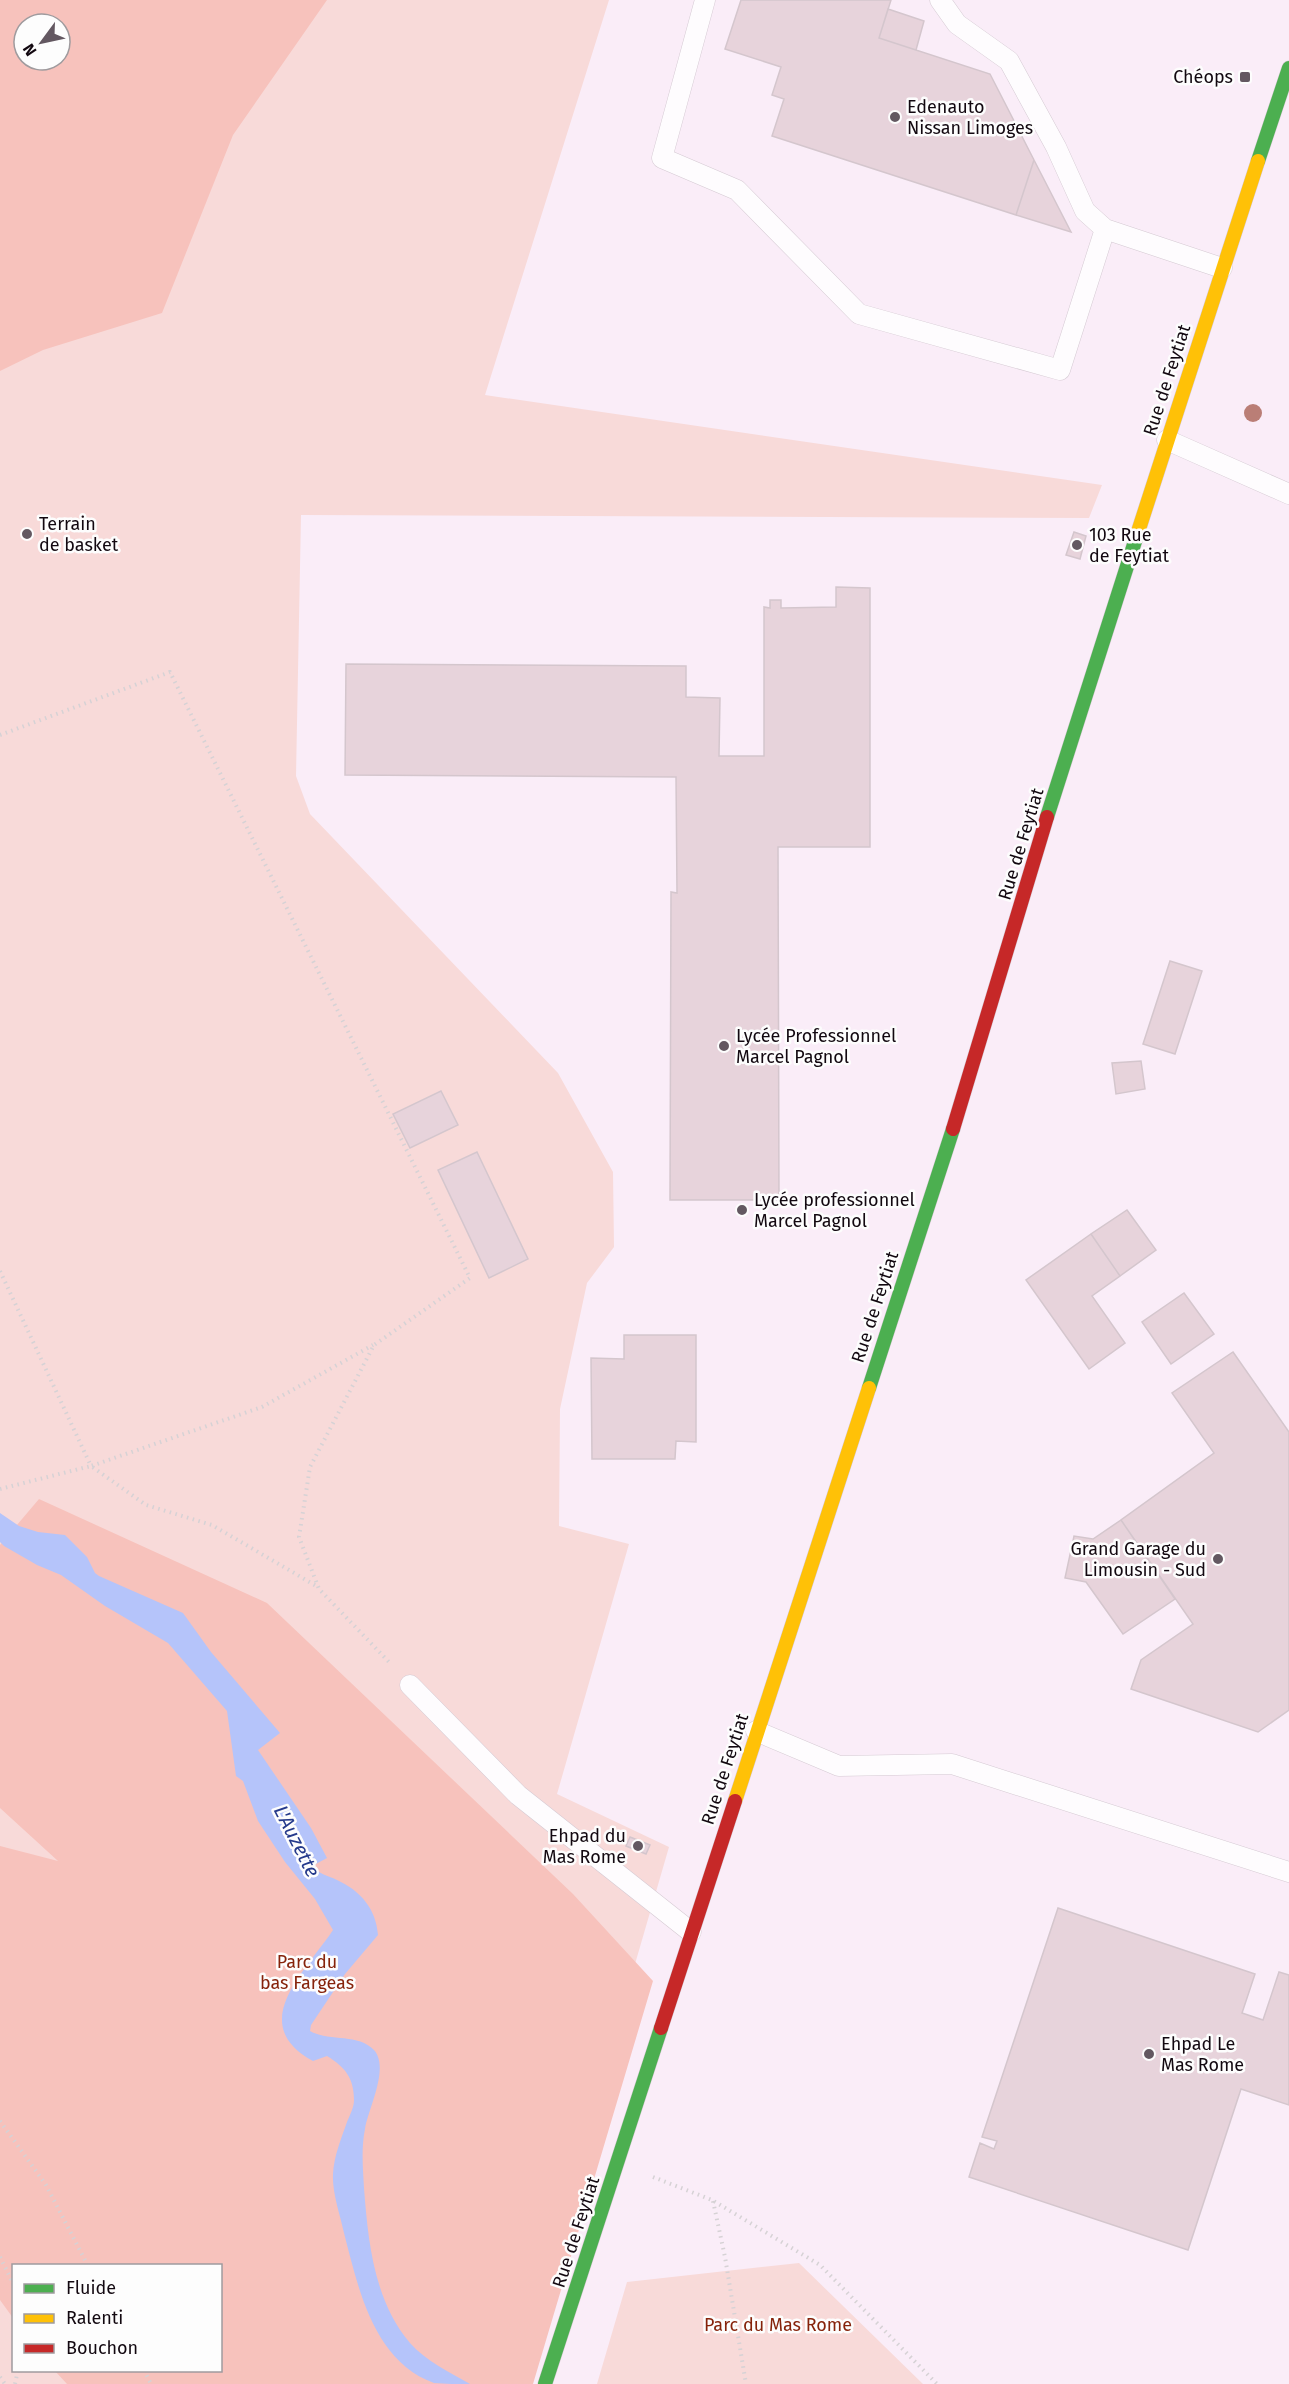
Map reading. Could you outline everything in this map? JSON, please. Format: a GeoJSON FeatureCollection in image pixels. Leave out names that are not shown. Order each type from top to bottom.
{"type":"FeatureCollection","features":[{"type":"Feature","properties":{"kind":"main road","name":"Rue de Feytiat"},"geometry":{"type":"LineString","coordinates":[[545,2383],[964,1092],[1046,821],[1222,268],[1289,68]]}},
{"type":"Feature","properties":{"kind":"lane"},"geometry":{"type":"LineString","coordinates":[[705,0],[662,158],[737,190],[859,314],[1060,370],[1105,229]]}},
{"type":"Feature","properties":{"kind":"lane"},"geometry":{"type":"LineString","coordinates":[[940,0],[957,24],[1009,61],[1056,147],[1085,211],[1105,229],[1222,268]]}},
{"type":"Feature","properties":{"kind":"lane"},"geometry":{"type":"LineString","coordinates":[[1167,440],[1289,494]]}},
{"type":"Feature","properties":{"kind":"lane"},"geometry":{"type":"LineString","coordinates":[[410,1685],[518,1795],[692,1932]]}},
{"type":"Feature","properties":{"kind":"lane"},"geometry":{"type":"LineString","coordinates":[[756,1731],[840,1766],[952,1764],[1289,1872]]}},
{"type":"Feature","properties":{"kind":"path"},"geometry":{"type":"LineString","coordinates":[[0,735],[170,672],[470,1278],[374,1345],[262,1407],[91,1466],[0,1489]]}},
{"type":"Feature","properties":{"kind":"path"},"geometry":{"type":"LineString","coordinates":[[0,1271],[91,1466],[146,1505],[212,1525],[319,1588],[410,1685]]}},
{"type":"Feature","properties":{"kind":"path"},"geometry":{"type":"LineString","coordinates":[[319,1588],[299,1538],[310,1467],[374,1345]]}},
{"type":"Feature","properties":{"kind":"path"},"geometry":{"type":"LineString","coordinates":[[0,2121],[46,2185],[87,2264]]}},
{"type":"Feature","properties":{"kind":"path"},"geometry":{"type":"LineString","coordinates":[[617,2164],[712,2200],[820,2265],[937,2384]]}},
{"type":"Feature","properties":{"kind":"path"},"geometry":{"type":"LineString","coordinates":[[712,2200],[725,2257],[746,2384]]}},
{"type":"Feature","properties":{"kind":"path"},"geometry":{"type":"LineString","coordinates":[[0,2257],[12,2281]]}},
{"type":"Feature","properties":{"kind":"path"},"geometry":{"type":"LineString","coordinates":[[0,2377],[5,2384]]}},
{"type":"Feature","properties":{"kind":"green space","name":"Parc du bas Fargeas"},"geometry":{"type":"Polygon","coordinates":[[[0,0],[609,0],[485,395],[1102,485],[1089,518],[301,515],[296,776],[310,814],[558,1073],[613,1172],[614,1247],[587,1283],[560,1409],[559,1526],[629,1544],[557,1794],[669,1847],[513,2384],[0,2384],[0,0]]]}},
{"type":"Feature","properties":{"kind":"green space"},"geometry":{"type":"Polygon","coordinates":[[[0,0],[327,0],[233,135],[162,313],[43,350],[0,371],[0,0]]]}},
{"type":"Feature","properties":{"kind":"green space"},"geometry":{"type":"Polygon","coordinates":[[[39,1499],[267,1603],[573,1894],[653,1981],[533,2384],[67,2384],[56,2372],[222,2372],[222,2264],[12,2264],[12,2317],[0,2300],[0,1846],[58,1861],[0,1808],[0,1545],[39,1499]]]}},
{"type":"Feature","properties":{"kind":"green space","name":"Parc du Mas Rome"},"geometry":{"type":"Polygon","coordinates":[[[799,2263],[923,2384],[597,2384],[627,2282],[799,2263]]]}},
{"type":"Feature","properties":{"kind":"water","name":"L'Auzette"},"geometry":{"type":"Polygon","coordinates":[[[0,1513],[19,1526],[38,1532],[65,1535],[87,1557],[99,1576],[183,1613],[211,1652],[280,1733],[258,1750],[311,1828],[327,1858],[312,1866],[321,1873],[346,1884],[360,1895],[370,1909],[377,1926],[378,1935],[345,1974],[311,2025],[310,2031],[360,2041],[374,2050],[378,2058],[379,2078],[363,2144],[364,2188],[375,2270],[388,2309],[410,2343],[430,2361],[470,2384],[434,2383],[413,2372],[396,2358],[382,2340],[371,2320],[355,2276],[333,2181],[336,2154],[353,2105],[354,2092],[350,2079],[339,2064],[327,2056],[313,2061],[293,2046],[284,2031],[282,2014],[287,1997],[297,1980],[333,1930],[315,1899],[285,1862],[258,1821],[243,1781],[236,1776],[227,1711],[168,1643],[105,1606],[61,1575],[37,1565],[4,1546],[0,1542],[0,1513]]]}},
{"type":"Feature","properties":{"kind":"building","name":"Edenauto Nissan Limoges"},"geometry":{"type":"Polygon","coordinates":[[[741,0],[891,0],[879,38],[990,74],[1034,160],[1016,215],[772,136],[784,99],[772,95],[781,67],[725,49],[741,0]]]}},
{"type":"Feature","properties":{"kind":"building"},"geometry":{"type":"Polygon","coordinates":[[[888,9],[924,21],[916,50],[879,38],[888,9]]]}},
{"type":"Feature","properties":{"kind":"building"},"geometry":{"type":"Polygon","coordinates":[[[1034,160],[1071,232],[1016,215],[1034,160]]]}},
{"type":"Feature","properties":{"kind":"building","name":"103 Rue de Feytiat"},"geometry":{"type":"Polygon","coordinates":[[[1074,532],[1086,536],[1080,559],[1066,555],[1074,532]]]}},
{"type":"Feature","properties":{"kind":"building","name":"Lycée Professionnel Marcel Pagnol"},"geometry":{"type":"Polygon","coordinates":[[[836,587],[870,588],[870,847],[778,847],[779,1200],[670,1200],[671,892],[677,893],[676,777],[345,775],[346,664],[686,666],[686,697],[720,698],[719,756],[764,756],[764,607],[770,608],[770,600],[781,600],[781,608],[836,607],[836,587]]]}},
{"type":"Feature","properties":{"kind":"building"},"geometry":{"type":"Polygon","coordinates":[[[1170,961],[1202,971],[1175,1054],[1143,1044],[1170,961]]]}},
{"type":"Feature","properties":{"kind":"building"},"geometry":{"type":"Polygon","coordinates":[[[1141,1061],[1145,1089],[1116,1094],[1112,1063],[1141,1061]]]}},
{"type":"Feature","properties":{"kind":"building"},"geometry":{"type":"Polygon","coordinates":[[[441,1091],[458,1125],[410,1148],[393,1114],[441,1091]]]}},
{"type":"Feature","properties":{"kind":"building"},"geometry":{"type":"Polygon","coordinates":[[[477,1152],[528,1259],[489,1278],[438,1170],[477,1152]]]}},
{"type":"Feature","properties":{"kind":"building"},"geometry":{"type":"Polygon","coordinates":[[[1127,1210],[1156,1250],[1120,1276],[1091,1234],[1127,1210]]]}},
{"type":"Feature","properties":{"kind":"building"},"geometry":{"type":"Polygon","coordinates":[[[1091,1234],[1120,1276],[1092,1296],[1125,1343],[1089,1369],[1026,1280],[1091,1234]]]}},
{"type":"Feature","properties":{"kind":"building"},"geometry":{"type":"Polygon","coordinates":[[[1184,1293],[1214,1334],[1171,1364],[1142,1322],[1184,1293]]]}},
{"type":"Feature","properties":{"kind":"building"},"geometry":{"type":"Polygon","coordinates":[[[624,1335],[696,1335],[696,1442],[676,1441],[675,1459],[592,1459],[591,1358],[624,1359],[624,1335]]]}},
{"type":"Feature","properties":{"kind":"building","name":"Grand Garage du Limousin - Sud"},"geometry":{"type":"Polygon","coordinates":[[[1233,1352],[1289,1432],[1289,1710],[1258,1732],[1131,1689],[1141,1660],[1193,1624],[1121,1520],[1214,1453],[1172,1393],[1233,1352]]]}},
{"type":"Feature","properties":{"kind":"building"},"geometry":{"type":"Polygon","coordinates":[[[1121,1520],[1175,1599],[1123,1634],[1086,1582],[1065,1578],[1074,1536],[1093,1539],[1121,1520]]]}},
{"type":"Feature","properties":{"kind":"building","name":"Ehpad du Mas Rome"},"geometry":{"type":"Polygon","coordinates":[[[630,1837],[650,1845],[646,1854],[626,1846],[630,1837]]]}},
{"type":"Feature","properties":{"kind":"building","name":"Ehpad Le Mas Rome"},"geometry":{"type":"Polygon","coordinates":[[[1058,1908],[1255,1974],[1242,2013],[1263,2020],[1279,1972],[1289,1975],[1289,2105],[1241,2089],[1188,2250],[969,2177],[980,2143],[994,2149],[997,2141],[982,2137],[1058,1908]]]}},
{"type":"Feature","properties":{"kind":"traffic: fast"},"geometry":{"type":"LineString","coordinates":[[1258,161],[1289,68]]}},
{"type":"Feature","properties":{"kind":"traffic: fast"},"geometry":{"type":"LineString","coordinates":[[1047,817],[1137,535]]}},
{"type":"Feature","properties":{"kind":"traffic: fast"},"geometry":{"type":"LineString","coordinates":[[869,1388],[953,1129]]}},
{"type":"Feature","properties":{"kind":"traffic: fast"},"geometry":{"type":"LineString","coordinates":[[545,2384],[661,2028]]}},
{"type":"Feature","properties":{"kind":"traffic: slow"},"geometry":{"type":"LineString","coordinates":[[1137,535],[1258,161]]}},
{"type":"Feature","properties":{"kind":"traffic: slow"},"geometry":{"type":"LineString","coordinates":[[735,1801],[869,1388]]}},
{"type":"Feature","properties":{"kind":"traffic: jam"},"geometry":{"type":"LineString","coordinates":[[953,1129],[1047,817]]}},
{"type":"Feature","properties":{"kind":"traffic: jam"},"geometry":{"type":"LineString","coordinates":[[661,2028],[735,1801]]}},
{"type":"Feature","properties":{"kind":"place","name":"Chéops"},"geometry":{"type":"Point","coordinates":[1245,77]}},
{"type":"Feature","properties":{"kind":"place","name":"Edenauto Nissan Limoges"},"geometry":{"type":"Point","coordinates":[895,117]}},
{"type":"Feature","properties":{"kind":"place","name":"Terrain de basket"},"geometry":{"type":"Point","coordinates":[27,534]}},
{"type":"Feature","properties":{"kind":"place","name":"103 Rue de Feytiat"},"geometry":{"type":"Point","coordinates":[1077,545]}},
{"type":"Feature","properties":{"kind":"place","name":"Lycée Professionnel Marcel Pagnol"},"geometry":{"type":"Point","coordinates":[724,1046]}},
{"type":"Feature","properties":{"kind":"place","name":"Lycée professionnel Marcel Pagnol"},"geometry":{"type":"Point","coordinates":[742,1210]}},
{"type":"Feature","properties":{"kind":"place","name":"Grand Garage du Limousin - Sud"},"geometry":{"type":"Point","coordinates":[1218,1559]}},
{"type":"Feature","properties":{"kind":"place","name":"Ehpad du Mas Rome"},"geometry":{"type":"Point","coordinates":[638,1846]}},
{"type":"Feature","properties":{"kind":"place","name":"Ehpad Le Mas Rome"},"geometry":{"type":"Point","coordinates":[1149,2054]}}]}
